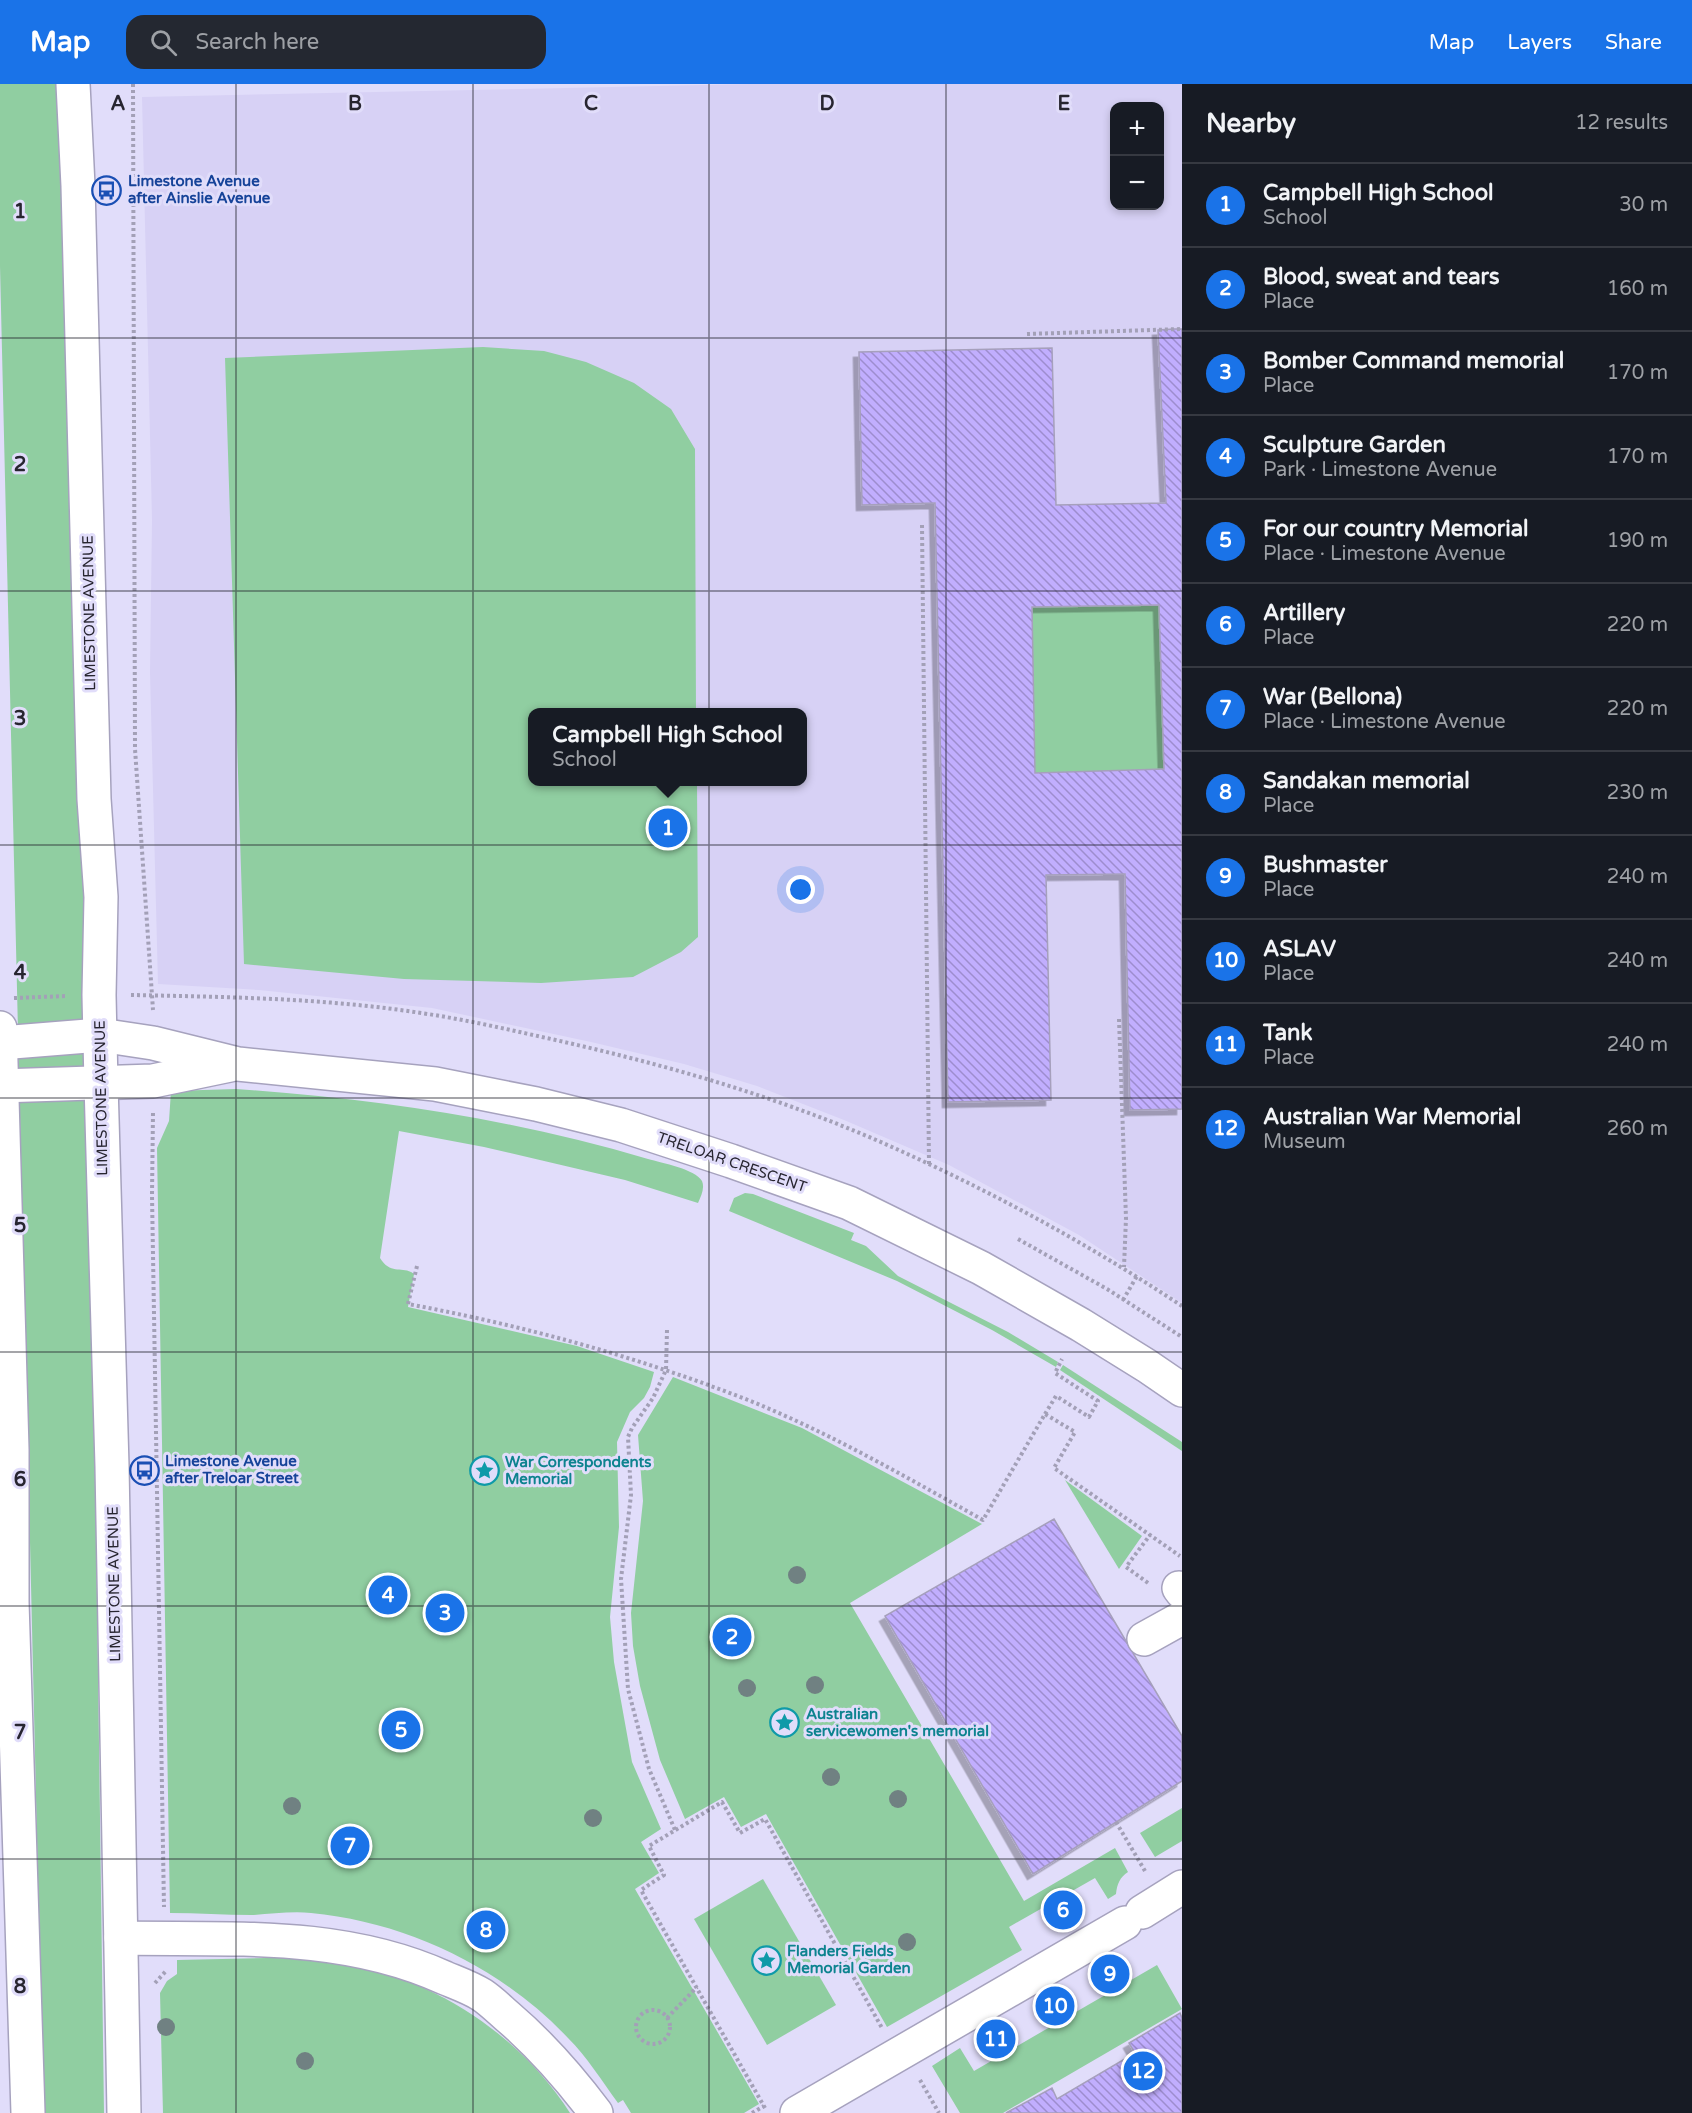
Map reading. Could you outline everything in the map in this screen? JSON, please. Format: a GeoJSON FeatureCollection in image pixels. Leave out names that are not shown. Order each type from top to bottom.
{"type":"FeatureCollection","features":[{"type":"Feature","properties":{"kind":"main road","name":"LIMESTONE AVENUE"},"geometry":{"type":"LineString","coordinates":[[73,84],[78,186],[94,799],[101,897],[100,1035],[112,1478],[124,2113]]}},
{"type":"Feature","properties":{"kind":"main road"},"geometry":{"type":"LineString","coordinates":[[0,1028],[12,1449],[12,1602],[28,2113]]}},
{"type":"Feature","properties":{"kind":"main road","name":"TRELOAR CRESCENT"},"geometry":{"type":"LineString","coordinates":[[0,1043],[100,1035],[153,1043],[238,1064],[435,1084],[536,1104],[621,1125],[849,1203],[981,1268],[1081,1325],[1182,1390]]}},
{"type":"Feature","properties":{"kind":"main road","name":"TRELOAR CRESCENT"},"geometry":{"type":"LineString","coordinates":[[1,1086],[153,1081],[238,1064]]}},
{"type":"Feature","properties":{"kind":"main road"},"geometry":{"type":"LineString","coordinates":[[1144,1640],[1175,1588]]}},
{"type":"Feature","properties":{"kind":"main road"},"geometry":{"type":"LineString","coordinates":[[797,2113],[1182,1887]]}},
{"type":"Feature","properties":{"kind":"main road"},"geometry":{"type":"LineString","coordinates":[[121,1938],[183,1937],[297,1941],[342,1946],[430,1971],[482,1995],[527,2033],[567,2074],[596,2113]]}},
{"type":"Feature","properties":{"kind":"path"},"geometry":{"type":"LineString","coordinates":[[1027,334],[1182,329]]}},
{"type":"Feature","properties":{"kind":"path"},"geometry":{"type":"LineString","coordinates":[[922,525],[929,1164]]}},
{"type":"Feature","properties":{"kind":"path"},"geometry":{"type":"LineString","coordinates":[[153,996],[189,995],[342,1004],[420,1013],[563,1042],[708,1079],[802,1110],[902,1151],[1052,1226],[1124,1267],[1182,1305]]}},
{"type":"Feature","properties":{"kind":"path"},"geometry":{"type":"LineString","coordinates":[[1119,1018],[1126,1218],[1124,1267]]}},
{"type":"Feature","properties":{"kind":"path"},"geometry":{"type":"LineString","coordinates":[[1018,1239],[1182,1337]]}},
{"type":"Feature","properties":{"kind":"path"},"geometry":{"type":"LineString","coordinates":[[417,1266],[408,1304],[503,1323],[585,1345],[666,1370],[750,1401],[892,1468],[982,1520],[1056,1396],[1089,1417],[1098,1401],[1055,1373],[1062,1359]]}},
{"type":"Feature","properties":{"kind":"path"},"geometry":{"type":"LineString","coordinates":[[1123,1300],[1137,1276]]}},
{"type":"Feature","properties":{"kind":"path"},"geometry":{"type":"LineString","coordinates":[[667,1330],[666,1370],[653,1398],[628,1437],[631,1495],[621,1579],[628,1689],[649,1769],[675,1830]]}},
{"type":"Feature","properties":{"kind":"path"},"geometry":{"type":"LineString","coordinates":[[1045,1414],[1075,1432],[1054,1468],[1150,1534],[1175,1588]]}},
{"type":"Feature","properties":{"kind":"path"},"geometry":{"type":"LineString","coordinates":[[1150,1534],[1126,1567],[1175,1588]]}},
{"type":"Feature","properties":{"kind":"path"},"geometry":{"type":"LineString","coordinates":[[768,2113],[641,1890],[664,1875],[649,1846],[722,1802],[740,1833],[765,1819],[886,2035],[904,2052],[939,2113]]}},
{"type":"Feature","properties":{"kind":"path"},"geometry":{"type":"LineString","coordinates":[[1116,1822],[1147,1874]]}},
{"type":"Feature","properties":{"kind":"path"},"geometry":{"type":"LineString","coordinates":[[667,2018],[697,1987]]}},
{"type":"Feature","properties":{"kind":"path"},"geometry":{"type":"LineString","coordinates":[[659,2011],[667,2018],[670,2029],[661,2042],[656,2044],[645,2042],[638,2036],[636,2025],[644,2012],[659,2011]]}},
{"type":"Feature","properties":{"kind":"path"},"geometry":{"type":"LineString","coordinates":[[752,2113],[764,2106]]}},
{"type":"Feature","properties":{"kind":"shaded area"},"geometry":{"type":"Polygon","coordinates":[[[750,84],[1182,84],[1182,1303],[1079,1235],[949,1165],[757,1086],[684,1064],[432,1008],[259,990],[158,984],[150,672],[152,520],[142,97],[750,84]]]}},
{"type":"Feature","properties":{"kind":"green space"},"geometry":{"type":"Polygon","coordinates":[[[0,84],[83,84],[88,930],[104,2113],[44,2113],[43,2095],[0,266],[0,84]]]}},
{"type":"Feature","properties":{"kind":"green space"},"geometry":{"type":"Polygon","coordinates":[[[483,347],[544,351],[586,362],[634,383],[671,409],[695,449],[696,708],[528,708],[528,786],[697,786],[698,937],[681,952],[633,977],[541,983],[404,979],[244,964],[225,358],[483,347]]]}},
{"type":"Feature","properties":{"kind":"green space"},"geometry":{"type":"Polygon","coordinates":[[[1159,605],[1164,769],[1035,773],[1032,607],[1159,605]]]}},
{"type":"Feature","properties":{"kind":"green space"},"geometry":{"type":"Polygon","coordinates":[[[236,1089],[393,1105],[496,1122],[598,1145],[669,1165],[693,1173],[702,1181],[703,1189],[698,1203],[625,1180],[484,1147],[399,1131],[380,1258],[388,1267],[410,1271],[414,1274],[408,1307],[577,1346],[654,1372],[650,1387],[644,1398],[630,1412],[617,1442],[619,1527],[610,1617],[614,1662],[632,1762],[661,1829],[641,1842],[659,1873],[635,1889],[759,2104],[744,2113],[631,2113],[623,2100],[618,2103],[575,2045],[514,1990],[483,1970],[417,1938],[382,1926],[311,1913],[252,1915],[170,1913],[157,1148],[169,1121],[171,1091],[236,1089]]]}},
{"type":"Feature","properties":{"kind":"green space"},"geometry":{"type":"Polygon","coordinates":[[[745,1193],[753,1194],[854,1233],[851,1240],[866,1246],[898,1276],[1008,1332],[1058,1362],[1056,1367],[992,1330],[897,1281],[729,1211],[734,1198],[745,1193]]]}},
{"type":"Feature","properties":{"kind":"green space"},"geometry":{"type":"Polygon","coordinates":[[[1063,1365],[1182,1442],[1182,1451],[1060,1370],[1063,1365]]]}},
{"type":"Feature","properties":{"kind":"green space"},"geometry":{"type":"Polygon","coordinates":[[[673,1377],[802,1428],[982,1524],[850,1603],[1024,1901],[1115,1848],[1128,1872],[1119,1881],[1116,1894],[1108,1899],[1095,1878],[1009,1927],[1022,1950],[887,2027],[766,1814],[741,1827],[724,1797],[685,1819],[660,1760],[640,1686],[633,1646],[631,1613],[643,1501],[638,1435],[673,1377]]]}},
{"type":"Feature","properties":{"kind":"green space"},"geometry":{"type":"Polygon","coordinates":[[[1065,1480],[1142,1536],[1119,1569],[1065,1480]]]}},
{"type":"Feature","properties":{"kind":"green space"},"geometry":{"type":"Polygon","coordinates":[[[1182,1808],[1182,1841],[1155,1857],[1140,1833],[1182,1808]]]}},
{"type":"Feature","properties":{"kind":"green space"},"geometry":{"type":"Polygon","coordinates":[[[763,1879],[836,2005],[767,2045],[694,1919],[763,1879]]]}},
{"type":"Feature","properties":{"kind":"green space"},"geometry":{"type":"Polygon","coordinates":[[[316,1959],[345,1963],[379,1971],[443,1997],[473,2015],[527,2059],[570,2113],[163,2113],[160,1993],[167,1981],[177,1974],[177,1960],[316,1959]]]}},
{"type":"Feature","properties":{"kind":"green space"},"geometry":{"type":"Polygon","coordinates":[[[1157,1965],[1182,2009],[1003,2113],[960,2113],[932,2066],[960,2048],[974,2071],[1157,1965]]]}},
{"type":"Feature","properties":{"kind":"building"},"geometry":{"type":"Polygon","coordinates":[[[1182,329],[1182,1109],[1130,1110],[1125,874],[1046,875],[1051,1100],[948,1102],[935,503],[862,505],[859,352],[1052,348],[1056,505],[1166,503],[1158,330],[1182,329]],[[1159,605],[1032,607],[1035,773],[1164,769],[1159,605]]]}},
{"type":"Feature","properties":{"kind":"building"},"geometry":{"type":"Polygon","coordinates":[[[1054,1519],[1182,1736],[1182,1781],[1033,1874],[885,1616],[1054,1519]]]}},
{"type":"Feature","properties":{"kind":"building"},"geometry":{"type":"Polygon","coordinates":[[[1180,2013],[1182,2018],[1182,2113],[1006,2113],[1052,2088],[1057,2099],[1135,2053],[1129,2043],[1180,2013]]]}},
{"type":"Feature","properties":{"kind":"place","name":"Limestone Avenue after Ainslie Avenue"},"geometry":{"type":"Point","coordinates":[107,190]}},
{"type":"Feature","properties":{"kind":"place","name":"Campbell High School"},"geometry":{"type":"Point","coordinates":[668,828]}},
{"type":"Feature","properties":{"kind":"place","name":"Limestone Avenue after Treloar Street"},"geometry":{"type":"Point","coordinates":[144,1470]}},
{"type":"Feature","properties":{"kind":"place","name":"War Correspondents Memorial"},"geometry":{"type":"Point","coordinates":[484,1471]}},
{"type":"Feature","properties":{"kind":"place","name":"Sculpture Garden"},"geometry":{"type":"Point","coordinates":[388,1595]}},
{"type":"Feature","properties":{"kind":"place","name":"Bomber Command memorial"},"geometry":{"type":"Point","coordinates":[445,1613]}},
{"type":"Feature","properties":{"kind":"place","name":"Blood, sweat and tears"},"geometry":{"type":"Point","coordinates":[732,1637]}},
{"type":"Feature","properties":{"kind":"place","name":"Australian servicewomen's memorial"},"geometry":{"type":"Point","coordinates":[785,1723]}},
{"type":"Feature","properties":{"kind":"place","name":"For our country Memorial"},"geometry":{"type":"Point","coordinates":[401,1730]}},
{"type":"Feature","properties":{"kind":"place","name":"War (Bellona)"},"geometry":{"type":"Point","coordinates":[350,1846]}},
{"type":"Feature","properties":{"kind":"place","name":"Artillery"},"geometry":{"type":"Point","coordinates":[1063,1910]}},
{"type":"Feature","properties":{"kind":"place","name":"Sandakan memorial"},"geometry":{"type":"Point","coordinates":[486,1930]}},
{"type":"Feature","properties":{"kind":"place","name":"Flanders Fields Memorial Garden"},"geometry":{"type":"Point","coordinates":[766,1960]}},
{"type":"Feature","properties":{"kind":"place","name":"Bushmaster"},"geometry":{"type":"Point","coordinates":[1110,1974]}},
{"type":"Feature","properties":{"kind":"place","name":"ASLAV"},"geometry":{"type":"Point","coordinates":[1055,2006]}},
{"type":"Feature","properties":{"kind":"place","name":"Tank"},"geometry":{"type":"Point","coordinates":[996,2039]}},
{"type":"Feature","properties":{"kind":"place","name":"Australian War Memorial"},"geometry":{"type":"Point","coordinates":[1143,2071]}}]}
